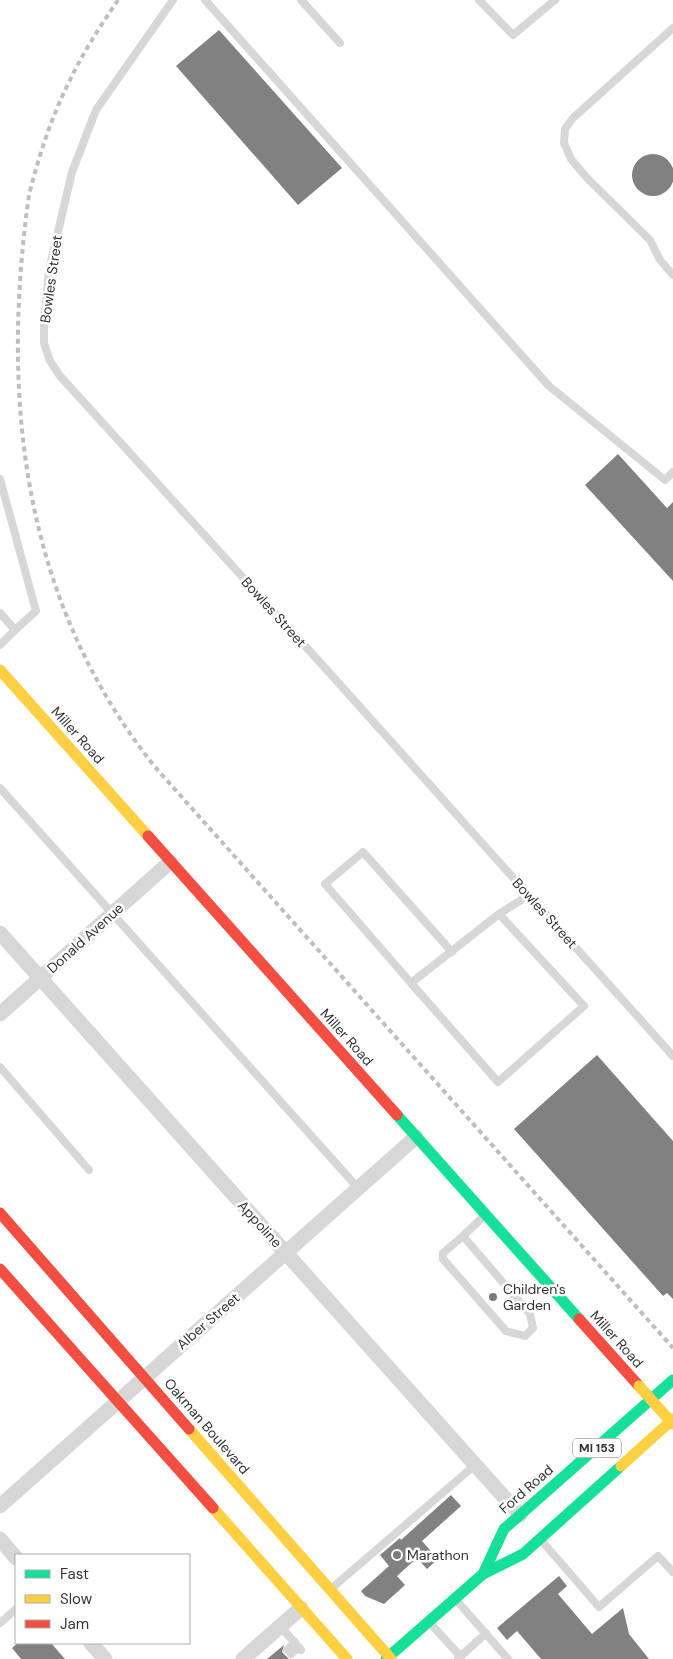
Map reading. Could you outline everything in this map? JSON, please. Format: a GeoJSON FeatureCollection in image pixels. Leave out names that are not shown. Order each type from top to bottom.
{"type":"FeatureCollection","features":[{"type":"Feature","properties":{"kind":"street","name":"Miller Road"},"geometry":{"type":"LineString","coordinates":[[0,670],[673,1424]]}},
{"type":"Feature","properties":{"kind":"street","name":"Donald Avenue"},"geometry":{"type":"LineString","coordinates":[[0,1014],[170,862]]}},
{"type":"Feature","properties":{"kind":"street","name":"Appoline"},"geometry":{"type":"LineString","coordinates":[[0,933],[520,1515]]}},
{"type":"Feature","properties":{"kind":"street","name":"Alber Street"},"geometry":{"type":"LineString","coordinates":[[0,1506],[416,1137]]}},
{"type":"Feature","properties":{"kind":"street","name":"Oakman Boulevard"},"geometry":{"type":"LineString","coordinates":[[0,1213],[389,1658]]}},
{"type":"Feature","properties":{"kind":"street"},"geometry":{"type":"LineString","coordinates":[[0,1269],[347,1659]]}},
{"type":"Feature","properties":{"kind":"street","name":"Ford Road"},"geometry":{"type":"LineString","coordinates":[[483,1574],[504,1529],[673,1380]]}},
{"type":"Feature","properties":{"kind":"street","name":"Ford Road"},"geometry":{"type":"LineString","coordinates":[[389,1658],[483,1574],[523,1554],[673,1419]]}},
{"type":"Feature","properties":{"kind":"street"},"geometry":{"type":"LineString","coordinates":[[0,1540],[15,1557]]}},
{"type":"Feature","properties":{"kind":"street"},"geometry":{"type":"LineString","coordinates":[[243,1659],[301,1608]]}},
{"type":"Feature","properties":{"kind":"street"},"geometry":{"type":"LineString","coordinates":[[92,1644],[105,1659]]}},
{"type":"Feature","properties":{"kind":"lane","name":"Bowles Street"},"geometry":{"type":"LineString","coordinates":[[173,0],[96,110],[72,172],[49,270],[44,343],[50,361],[60,376],[673,1056]]}},
{"type":"Feature","properties":{"kind":"lane"},"geometry":{"type":"LineString","coordinates":[[205,0],[549,386],[664,480],[673,472]]}},
{"type":"Feature","properties":{"kind":"lane"},"geometry":{"type":"LineString","coordinates":[[301,0],[340,43]]}},
{"type":"Feature","properties":{"kind":"lane"},"geometry":{"type":"LineString","coordinates":[[479,0],[513,35],[555,0]]}},
{"type":"Feature","properties":{"kind":"lane"},"geometry":{"type":"LineString","coordinates":[[673,28],[573,118],[565,129],[564,143],[572,159],[587,178],[650,240],[660,260],[673,275]]}},
{"type":"Feature","properties":{"kind":"lane"},"geometry":{"type":"LineString","coordinates":[[0,479],[36,611],[0,645]]}},
{"type":"Feature","properties":{"kind":"lane"},"geometry":{"type":"LineString","coordinates":[[0,613],[16,630]]}},
{"type":"Feature","properties":{"kind":"lane"},"geometry":{"type":"LineString","coordinates":[[0,788],[358,1188]]}},
{"type":"Feature","properties":{"kind":"lane"},"geometry":{"type":"LineString","coordinates":[[452,952],[363,852],[325,884],[498,1082],[584,1006],[499,914]]}},
{"type":"Feature","properties":{"kind":"lane"},"geometry":{"type":"LineString","coordinates":[[411,983],[499,914],[529,895]]}},
{"type":"Feature","properties":{"kind":"lane"},"geometry":{"type":"LineString","coordinates":[[0,1067],[89,1170]]}},
{"type":"Feature","properties":{"kind":"lane"},"geometry":{"type":"LineString","coordinates":[[463,1236],[530,1314],[533,1328],[525,1336],[506,1331],[443,1259],[443,1253],[485,1214]]}},
{"type":"Feature","properties":{"kind":"lane"},"geometry":{"type":"LineString","coordinates":[[330,1590],[475,1465]]}},
{"type":"Feature","properties":{"kind":"lane"},"geometry":{"type":"LineString","coordinates":[[540,1538],[599,1607],[658,1556],[673,1572]]}},
{"type":"Feature","properties":{"kind":"lane"},"geometry":{"type":"LineString","coordinates":[[455,1599],[508,1659]]}},
{"type":"Feature","properties":{"kind":"lane"},"geometry":{"type":"LineString","coordinates":[[0,1623],[15,1610]]}},
{"type":"Feature","properties":{"kind":"lane"},"geometry":{"type":"LineString","coordinates":[[428,1622],[460,1658],[486,1634]]}},
{"type":"Feature","properties":{"kind":"lane"},"geometry":{"type":"LineString","coordinates":[[280,1626],[298,1647],[289,1652]]}},
{"type":"Feature","properties":{"kind":"building"},"geometry":{"type":"Polygon","coordinates":[[[219,30],[342,168],[298,205],[176,66],[219,30]]]}},
{"type":"Feature","properties":{"kind":"building"},"geometry":{"type":"Polygon","coordinates":[[[657,154],[665,157],[671,163],[674,175],[671,187],[665,193],[649,196],[641,193],[635,187],[632,171],[635,163],[641,157],[657,154]]]}},
{"type":"Feature","properties":{"kind":"building"},"geometry":{"type":"Polygon","coordinates":[[[618,454],[667,508],[673,502],[673,581],[585,485],[618,454]]]}},
{"type":"Feature","properties":{"kind":"building"},"geometry":{"type":"Polygon","coordinates":[[[597,1055],[673,1141],[673,1299],[667,1293],[663,1296],[514,1129],[597,1055]]]}},
{"type":"Feature","properties":{"kind":"building"},"geometry":{"type":"Polygon","coordinates":[[[451,1495],[461,1506],[422,1541],[438,1559],[427,1569],[417,1558],[397,1576],[405,1585],[384,1604],[365,1596],[361,1591],[389,1566],[380,1555],[400,1538],[401,1540],[451,1495]]]}},
{"type":"Feature","properties":{"kind":"building"},"geometry":{"type":"Polygon","coordinates":[[[559,1576],[567,1586],[558,1594],[592,1634],[623,1608],[629,1634],[649,1659],[541,1659],[517,1631],[507,1640],[497,1628],[559,1576]]]}},
{"type":"Feature","properties":{"kind":"building"},"geometry":{"type":"Polygon","coordinates":[[[17,1644],[52,1644],[65,1659],[21,1659],[12,1648],[17,1644]]]}},
{"type":"Feature","properties":{"kind":"building"},"geometry":{"type":"Polygon","coordinates":[[[284,1645],[282,1652],[289,1659],[267,1659],[284,1645]]]}},
{"type":"Feature","properties":{"kind":"railway"},"geometry":{"type":"LineString","coordinates":[[118,0],[76,68],[47,135],[29,195],[21,272],[18,348],[21,423],[32,496],[49,568],[76,637],[110,703],[155,767],[673,1348]]}},
{"type":"Feature","properties":{"kind":"traffic: fast"},"geometry":{"type":"LineString","coordinates":[[397,1115],[579,1319]]}},
{"type":"Feature","properties":{"kind":"traffic: fast"},"geometry":{"type":"LineString","coordinates":[[483,1574],[504,1529],[673,1380]]}},
{"type":"Feature","properties":{"kind":"traffic: fast"},"geometry":{"type":"LineString","coordinates":[[386,1659],[483,1574],[523,1554],[621,1466]]}},
{"type":"Feature","properties":{"kind":"traffic: slow"},"geometry":{"type":"LineString","coordinates":[[0,670],[148,836]]}},
{"type":"Feature","properties":{"kind":"traffic: slow"},"geometry":{"type":"LineString","coordinates":[[639,1386],[673,1424]]}},
{"type":"Feature","properties":{"kind":"traffic: slow"},"geometry":{"type":"LineString","coordinates":[[621,1466],[673,1419]]}},
{"type":"Feature","properties":{"kind":"traffic: slow"},"geometry":{"type":"LineString","coordinates":[[189,1429],[391,1659]]}},
{"type":"Feature","properties":{"kind":"traffic: slow"},"geometry":{"type":"LineString","coordinates":[[213,1508],[347,1659]]}},
{"type":"Feature","properties":{"kind":"traffic: jam"},"geometry":{"type":"LineString","coordinates":[[148,836],[397,1115]]}},
{"type":"Feature","properties":{"kind":"traffic: jam"},"geometry":{"type":"LineString","coordinates":[[0,1213],[189,1429]]}},
{"type":"Feature","properties":{"kind":"traffic: jam"},"geometry":{"type":"LineString","coordinates":[[0,1269],[213,1508]]}},
{"type":"Feature","properties":{"kind":"traffic: jam"},"geometry":{"type":"LineString","coordinates":[[579,1319],[639,1386]]}},
{"type":"Feature","properties":{"kind":"place","name":"Children's Garden"},"geometry":{"type":"Point","coordinates":[493,1297]}},
{"type":"Feature","properties":{"kind":"place","name":"Marathon"},"geometry":{"type":"Point","coordinates":[397,1555]}}]}
